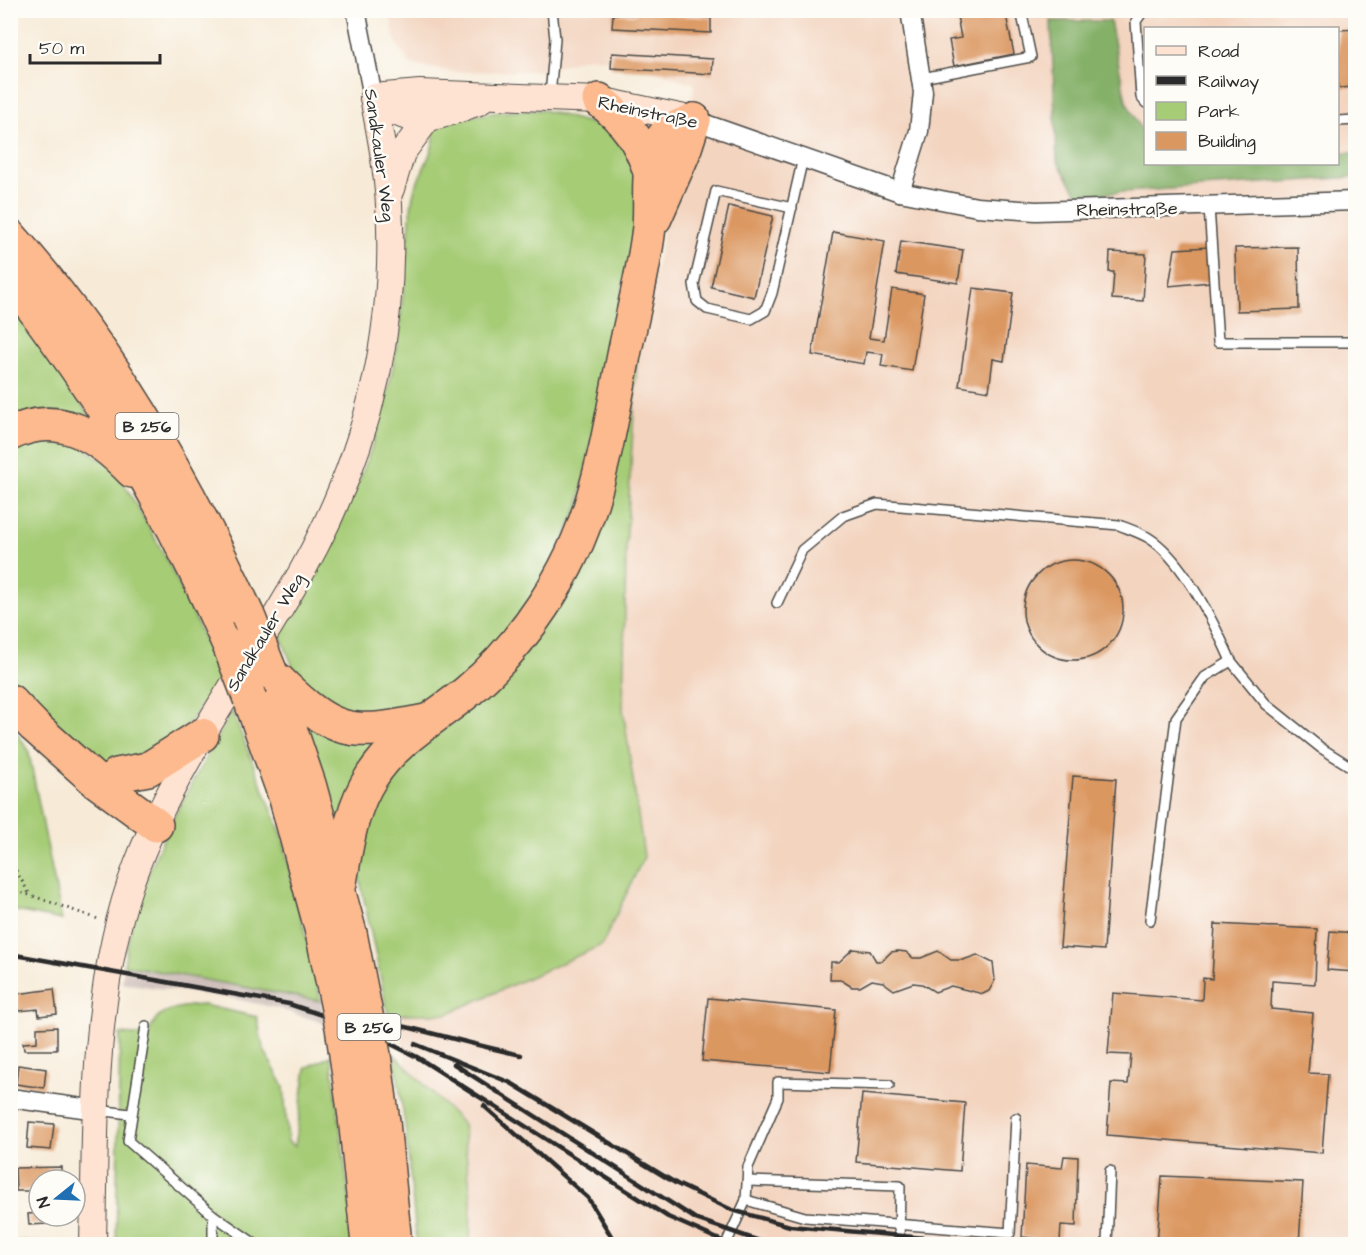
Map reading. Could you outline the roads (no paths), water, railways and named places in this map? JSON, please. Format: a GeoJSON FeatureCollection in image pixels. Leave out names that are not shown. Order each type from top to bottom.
{"type":"FeatureCollection","features":[{"type":"Feature","properties":{"kind":"highway"},"geometry":{"type":"LineString","coordinates":[[599,100],[617,114],[632,131],[643,150],[650,172]]}},
{"type":"Feature","properties":{"kind":"highway"},"geometry":{"type":"LineString","coordinates":[[339,888],[351,824],[364,789],[385,760],[426,721],[465,694],[511,648],[550,594],[567,562],[592,503],[598,478],[649,233],[650,172],[655,151],[664,135],[671,129],[694,120]]}},
{"type":"Feature","properties":{"kind":"highway"},"geometry":{"type":"LineString","coordinates":[[649,233],[683,154],[694,120]]}},
{"type":"Feature","properties":{"kind":"highway","name":"B 256"},"geometry":{"type":"LineString","coordinates":[[10,236],[86,334],[143,418],[194,506],[248,616],[271,673],[309,784],[339,888],[336,933]]}},
{"type":"Feature","properties":{"kind":"highway","name":"B 256"},"geometry":{"type":"LineString","coordinates":[[10,279],[92,388],[160,500],[229,645],[250,699],[336,933],[374,1055],[369,1120],[368,1245]]}},
{"type":"Feature","properties":{"kind":"highway"},"geometry":{"type":"LineString","coordinates":[[10,434],[19,429],[50,424],[86,433],[115,454],[160,500]]}},
{"type":"Feature","properties":{"kind":"highway"},"geometry":{"type":"LineString","coordinates":[[271,673],[311,710],[343,727],[380,730],[426,721]]}},
{"type":"Feature","properties":{"kind":"highway"},"geometry":{"type":"LineString","coordinates":[[10,701],[34,726],[96,781],[156,825]]}},
{"type":"Feature","properties":{"kind":"highway"},"geometry":{"type":"LineString","coordinates":[[117,775],[148,769],[202,735]]}},
{"type":"Feature","properties":{"kind":"highway"},"geometry":{"type":"LineString","coordinates":[[71,757],[117,775],[140,787],[151,799],[156,825]]}},
{"type":"Feature","properties":{"kind":"highway","name":"B 256"},"geometry":{"type":"LineString","coordinates":[[369,1120],[395,1245]]}},
{"type":"Feature","properties":{"kind":"street","name":"Sandkauler Weg"},"geometry":{"type":"LineString","coordinates":[[93,1245],[97,1110],[105,997],[119,926],[138,862],[202,735],[313,552],[353,466],[367,419],[386,313],[389,203],[373,97],[356,10]]}},
{"type":"Feature","properties":{"kind":"street"},"geometry":{"type":"LineString","coordinates":[[900,192],[919,131],[924,92],[910,10]]}},
{"type":"Feature","properties":{"kind":"street","name":"Rheinstraße"},"geometry":{"type":"LineString","coordinates":[[373,97],[420,93],[494,98],[599,100],[694,120],[900,192],[977,207],[1036,211],[1356,201]]}},
{"type":"Feature","properties":{"kind":"street","name":"Rheinstraße"},"geometry":{"type":"LineString","coordinates":[[373,97],[392,113],[409,118],[428,118],[494,98]]}},
{"type":"Feature","properties":{"kind":"street"},"geometry":{"type":"LineString","coordinates":[[389,203],[394,176],[402,153],[428,118]]}},
{"type":"Feature","properties":{"kind":"street"},"geometry":{"type":"LineString","coordinates":[[10,1098],[97,1110]]}},
{"type":"Feature","properties":{"kind":"lane"},"geometry":{"type":"LineString","coordinates":[[549,98],[555,39],[552,10]]}},
{"type":"Feature","properties":{"kind":"lane"},"geometry":{"type":"LineString","coordinates":[[922,78],[1031,57],[1021,10]]}},
{"type":"Feature","properties":{"kind":"lane"},"geometry":{"type":"LineString","coordinates":[[1144,10],[1136,21],[1141,97],[1144,101]]}},
{"type":"Feature","properties":{"kind":"lane"},"geometry":{"type":"LineString","coordinates":[[1339,121],[1356,120]]}},
{"type":"Feature","properties":{"kind":"lane"},"geometry":{"type":"LineString","coordinates":[[792,208],[716,191],[694,284],[697,301],[706,309],[751,319],[765,311],[772,293],[792,208],[803,158]]}},
{"type":"Feature","properties":{"kind":"lane"},"geometry":{"type":"LineString","coordinates":[[1209,207],[1218,342],[1356,342]]}},
{"type":"Feature","properties":{"kind":"lane"},"geometry":{"type":"LineString","coordinates":[[777,603],[802,550],[843,516],[877,504],[1119,525],[1150,538],[1178,567],[1212,620],[1231,662],[1266,704],[1321,748],[1356,770]]}},
{"type":"Feature","properties":{"kind":"lane"},"geometry":{"type":"LineString","coordinates":[[1150,920],[1176,718],[1205,677],[1231,662]]}},
{"type":"Feature","properties":{"kind":"lane"},"geometry":{"type":"LineString","coordinates":[[146,1026],[130,1114],[128,1140],[213,1215],[255,1245]]}},
{"type":"Feature","properties":{"kind":"lane"},"geometry":{"type":"LineString","coordinates":[[726,1245],[746,1200],[748,1167],[778,1098],[778,1082],[890,1085]]}},
{"type":"Feature","properties":{"kind":"lane"},"geometry":{"type":"LineString","coordinates":[[97,1110],[130,1114]]}},
{"type":"Feature","properties":{"kind":"lane"},"geometry":{"type":"LineString","coordinates":[[1010,1245],[1016,1118]]}},
{"type":"Feature","properties":{"kind":"lane"},"geometry":{"type":"LineString","coordinates":[[1107,1245],[1110,1171]]}},
{"type":"Feature","properties":{"kind":"lane"},"geometry":{"type":"LineString","coordinates":[[748,1181],[900,1186],[899,1245]]}},
{"type":"Feature","properties":{"kind":"lane"},"geometry":{"type":"LineString","coordinates":[[746,1200],[805,1217],[1010,1233]]}},
{"type":"Feature","properties":{"kind":"lane"},"geometry":{"type":"LineString","coordinates":[[213,1215],[213,1245]]}},
{"type":"Feature","properties":{"kind":"railway"},"geometry":{"type":"LineString","coordinates":[[10,954],[289,1004],[357,1027],[417,1057],[668,1217],[729,1244]]}},
{"type":"Feature","properties":{"kind":"railway"},"geometry":{"type":"LineString","coordinates":[[325,1010],[374,1019],[521,1055]]}},
{"type":"Feature","properties":{"kind":"railway"},"geometry":{"type":"LineString","coordinates":[[415,1044],[511,1083],[677,1184],[732,1210],[790,1226],[993,1244]]}},
{"type":"Feature","properties":{"kind":"railway"},"geometry":{"type":"LineString","coordinates":[[454,1064],[696,1219],[768,1244]]}},
{"type":"Feature","properties":{"kind":"railway"},"geometry":{"type":"LineString","coordinates":[[484,1106],[588,1198],[616,1244]]}}]}
